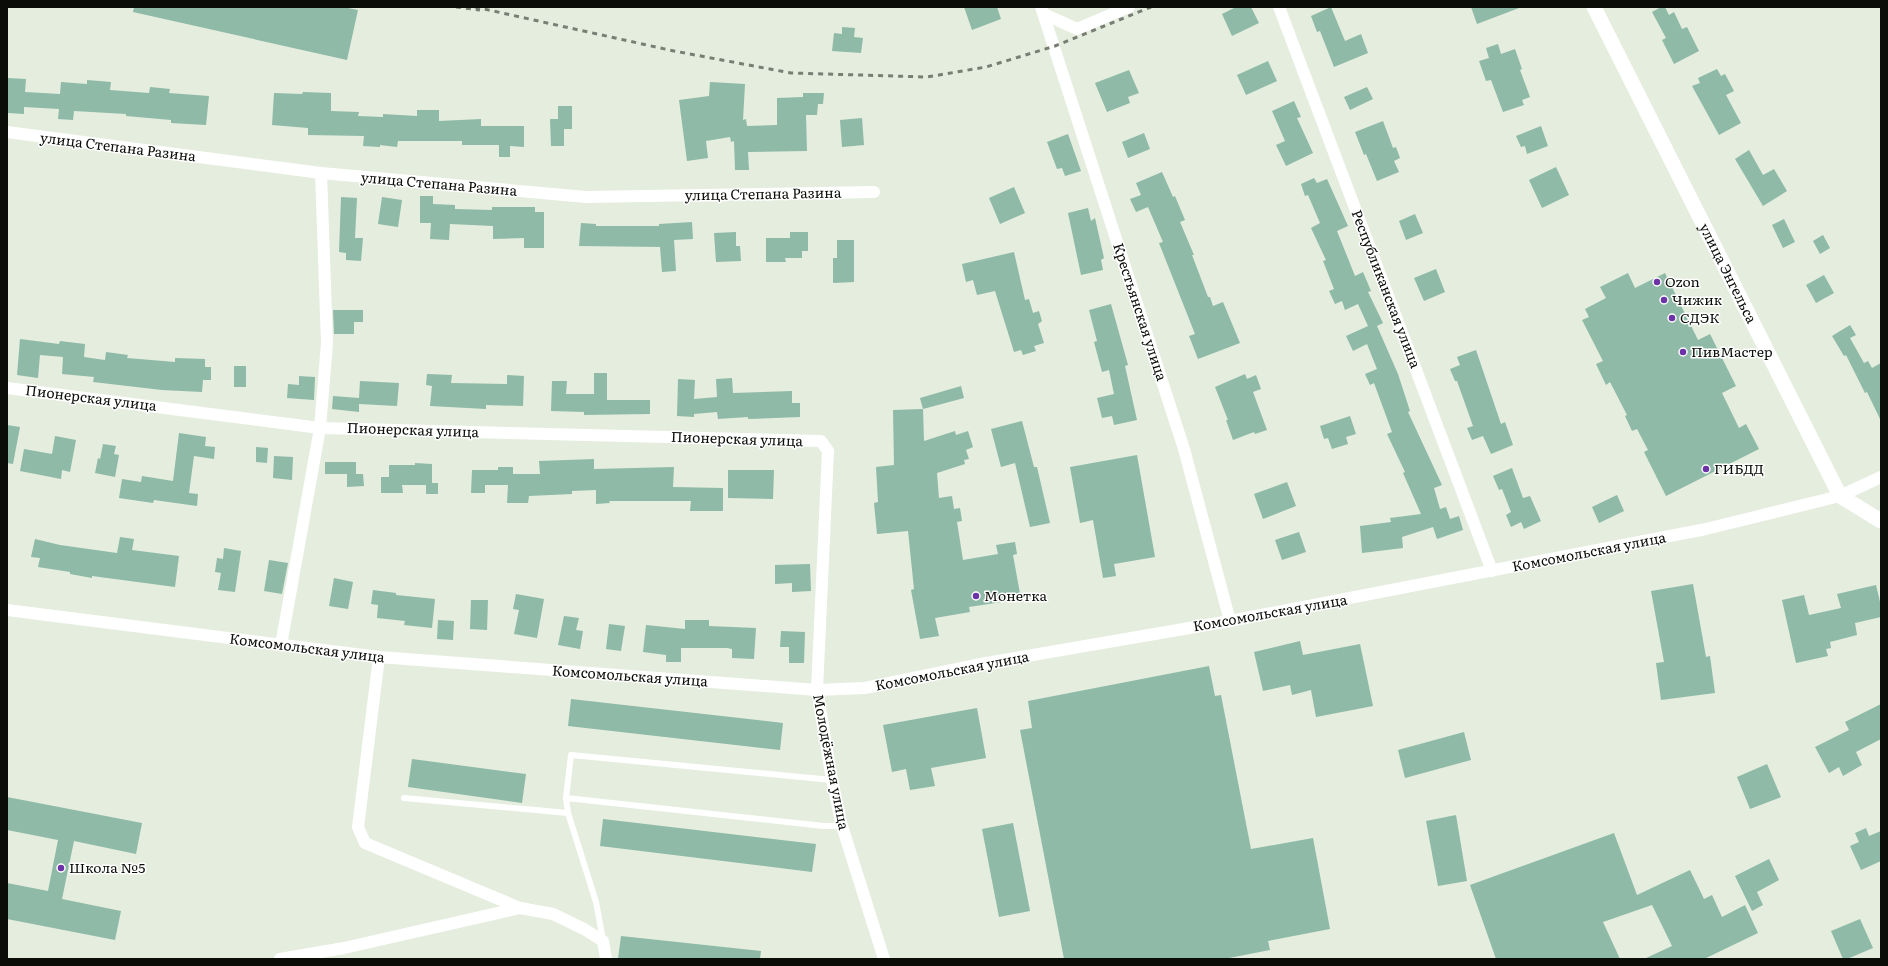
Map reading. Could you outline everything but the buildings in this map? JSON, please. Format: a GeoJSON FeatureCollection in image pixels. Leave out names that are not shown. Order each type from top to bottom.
{"type":"FeatureCollection","features":[{"type":"Feature","properties":{"kind":"street"},"geometry":{"type":"LineString","coordinates":[[1042,11],[1077,29],[1128,7]]}},
{"type":"Feature","properties":{"kind":"street","name":"Республиканская улица"},"geometry":{"type":"LineString","coordinates":[[1279,7],[1492,571]]}},
{"type":"Feature","properties":{"kind":"street","name":"улица Энгельса"},"geometry":{"type":"LineString","coordinates":[[1594,7],[1840,496]]}},
{"type":"Feature","properties":{"kind":"street","name":"Крестьянская улица"},"geometry":{"type":"LineString","coordinates":[[1042,11],[1184,449],[1230,621]]}},
{"type":"Feature","properties":{"kind":"street","name":"улица Степана Разина"},"geometry":{"type":"LineString","coordinates":[[7,132],[321,173],[586,197],[874,192]]}},
{"type":"Feature","properties":{"kind":"street"},"geometry":{"type":"LineString","coordinates":[[281,645],[320,428],[327,343],[321,173]]}},
{"type":"Feature","properties":{"kind":"street","name":"Пионерская улица"},"geometry":{"type":"LineString","coordinates":[[7,388],[320,428],[821,441]]}},
{"type":"Feature","properties":{"kind":"street","name":"Молодёжная улица"},"geometry":{"type":"LineString","coordinates":[[821,441],[828,451],[817,690],[832,780],[842,826],[884,959]]}},
{"type":"Feature","properties":{"kind":"street","name":"Комсомольская улица"},"geometry":{"type":"LineString","coordinates":[[7,610],[379,657],[817,690],[865,688],[986,663],[1230,621],[1706,529],[1840,496],[1881,477]]}},
{"type":"Feature","properties":{"kind":"street"},"geometry":{"type":"LineString","coordinates":[[1840,496],[1881,521]]}},
{"type":"Feature","properties":{"kind":"street"},"geometry":{"type":"LineString","coordinates":[[379,657],[358,827],[365,843],[520,908],[553,914],[584,929],[603,941],[606,959]]}},
{"type":"Feature","properties":{"kind":"street"},"geometry":{"type":"LineString","coordinates":[[280,959],[344,948],[520,908]]}},
{"type":"Feature","properties":{"kind":"lane"},"geometry":{"type":"LineString","coordinates":[[603,941],[596,902],[568,813],[566,798],[571,755],[832,780]]}},
{"type":"Feature","properties":{"kind":"lane"},"geometry":{"type":"LineString","coordinates":[[404,798],[568,813]]}},
{"type":"Feature","properties":{"kind":"lane"},"geometry":{"type":"LineString","coordinates":[[566,798],[824,826],[842,826]]}},
{"type":"Feature","properties":{"kind":"railway"},"geometry":{"type":"LineString","coordinates":[[456,7],[480,10]]}},
{"type":"Feature","properties":{"kind":"railway"},"geometry":{"type":"LineString","coordinates":[[475,7],[674,51],[791,73],[927,77],[986,67],[1055,46],[1151,7]]}},
{"type":"Feature","properties":{"kind":"place","name":"Ozon"},"geometry":{"type":"Point","coordinates":[1657,282]}},
{"type":"Feature","properties":{"kind":"place","name":"Чижик"},"geometry":{"type":"Point","coordinates":[1664,300]}},
{"type":"Feature","properties":{"kind":"place","name":"СДЭК"},"geometry":{"type":"Point","coordinates":[1672,318]}},
{"type":"Feature","properties":{"kind":"place","name":"ПивМастер"},"geometry":{"type":"Point","coordinates":[1683,352]}},
{"type":"Feature","properties":{"kind":"place","name":"ГИБДД"},"geometry":{"type":"Point","coordinates":[1706,469]}},
{"type":"Feature","properties":{"kind":"place","name":"Монетка"},"geometry":{"type":"Point","coordinates":[976,596]}},
{"type":"Feature","properties":{"kind":"place","name":"Школа №5"},"geometry":{"type":"Point","coordinates":[61,868]}}]}
